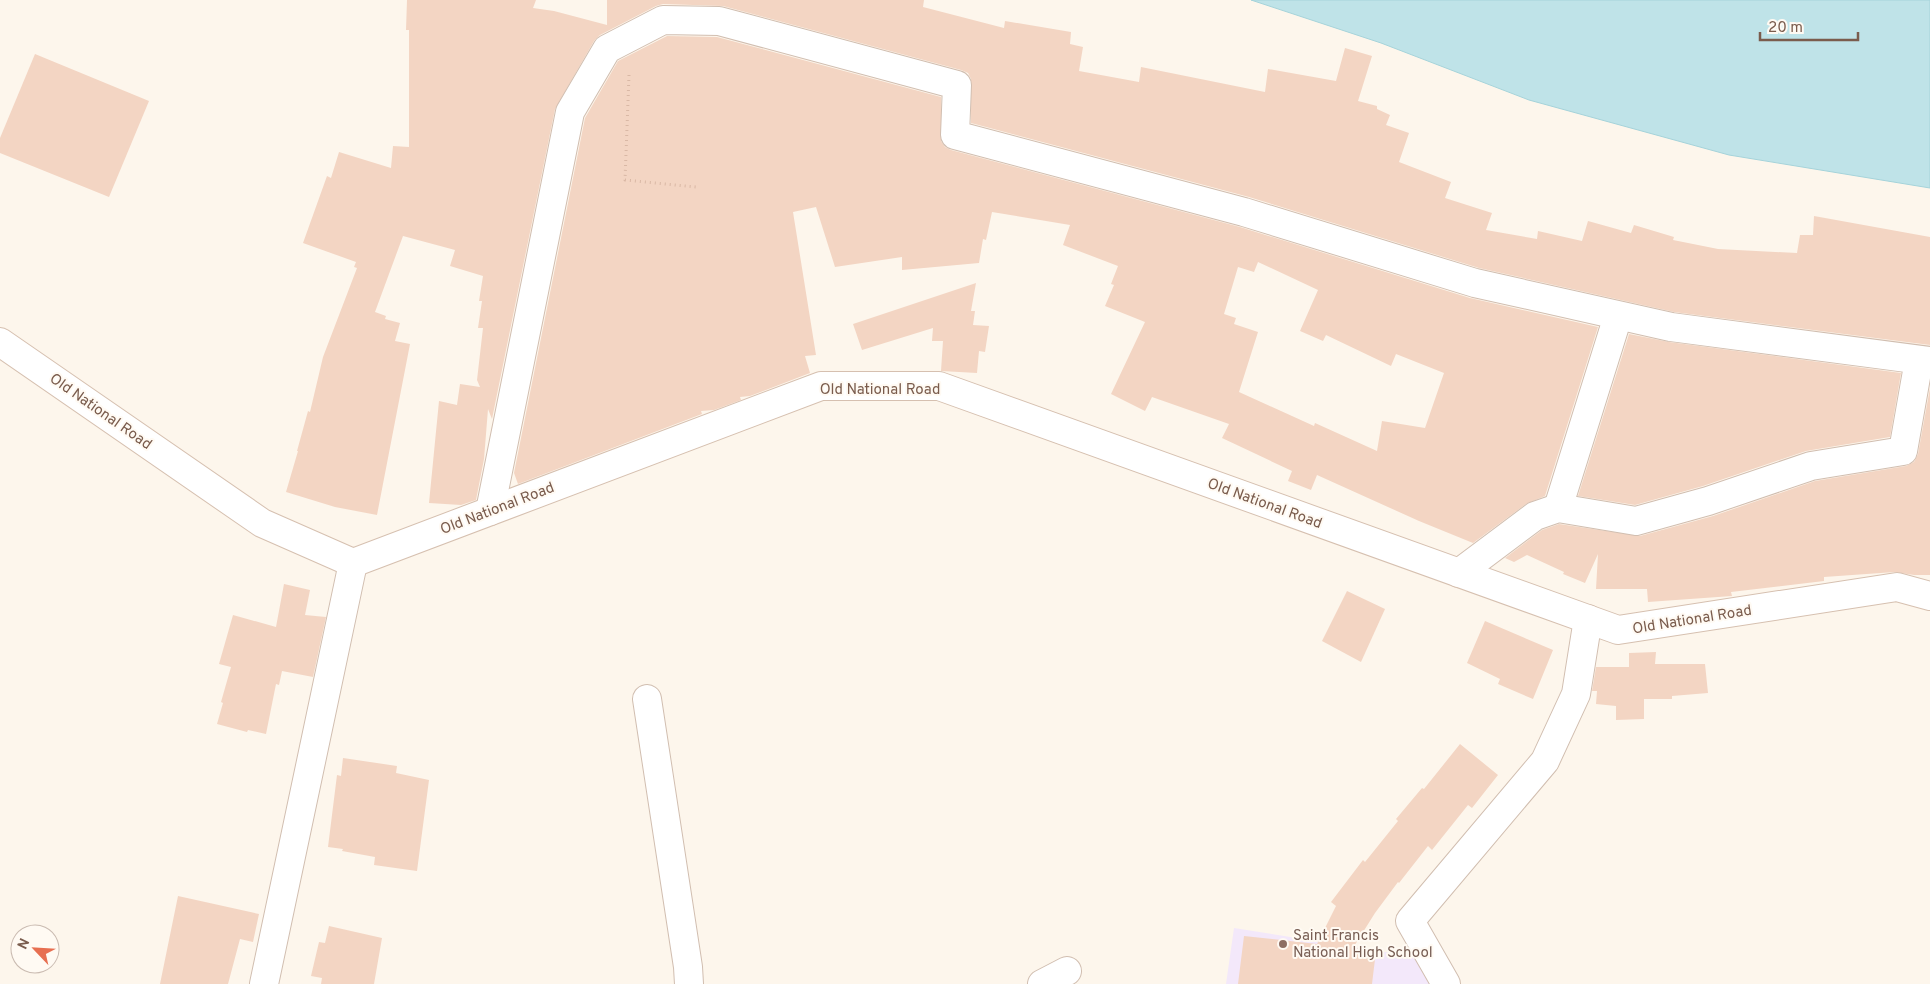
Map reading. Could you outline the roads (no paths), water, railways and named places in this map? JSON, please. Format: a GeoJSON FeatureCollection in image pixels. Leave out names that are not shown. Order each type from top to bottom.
{"type":"FeatureCollection","features":[{"type":"Feature","properties":{"kind":"street"},"geometry":{"type":"LineString","coordinates":[[490,511],[570,112],[607,49],[663,20],[719,21],[957,85],[956,134],[1244,212],[1475,283],[1671,327],[1924,360],[1904,451],[1811,466],[1708,501],[1636,521],[1558,508],[1535,516],[1458,573]]}},
{"type":"Feature","properties":{"kind":"street"},"geometry":{"type":"LineString","coordinates":[[1558,508],[1618,316]]}},
{"type":"Feature","properties":{"kind":"street","name":"Old National Road"},"geometry":{"type":"LineString","coordinates":[[0,342],[262,523],[353,563],[821,386],[939,386],[1618,630],[1897,587],[1930,596]]}},
{"type":"Feature","properties":{"kind":"street"},"geometry":{"type":"LineString","coordinates":[[264,984],[353,563]]}},
{"type":"Feature","properties":{"kind":"street"},"geometry":{"type":"LineString","coordinates":[[1446,984],[1410,921],[1544,761],[1576,694],[1588,619]]}},
{"type":"Feature","properties":{"kind":"street"},"geometry":{"type":"LineString","coordinates":[[647,699],[688,967],[688,984]]}},
{"type":"Feature","properties":{"kind":"street"},"geometry":{"type":"LineString","coordinates":[[1042,984],[1067,971]]}},
{"type":"Feature","properties":{"kind":"water"},"geometry":{"type":"Polygon","coordinates":[[[1251,0],[1930,0],[1930,188],[1729,155],[1529,100],[1381,43],[1251,0]]]}},
{"type":"Feature","properties":{"kind":"place","name":"Saint Francis National High School"},"geometry":{"type":"Point","coordinates":[1283,944]}}]}
